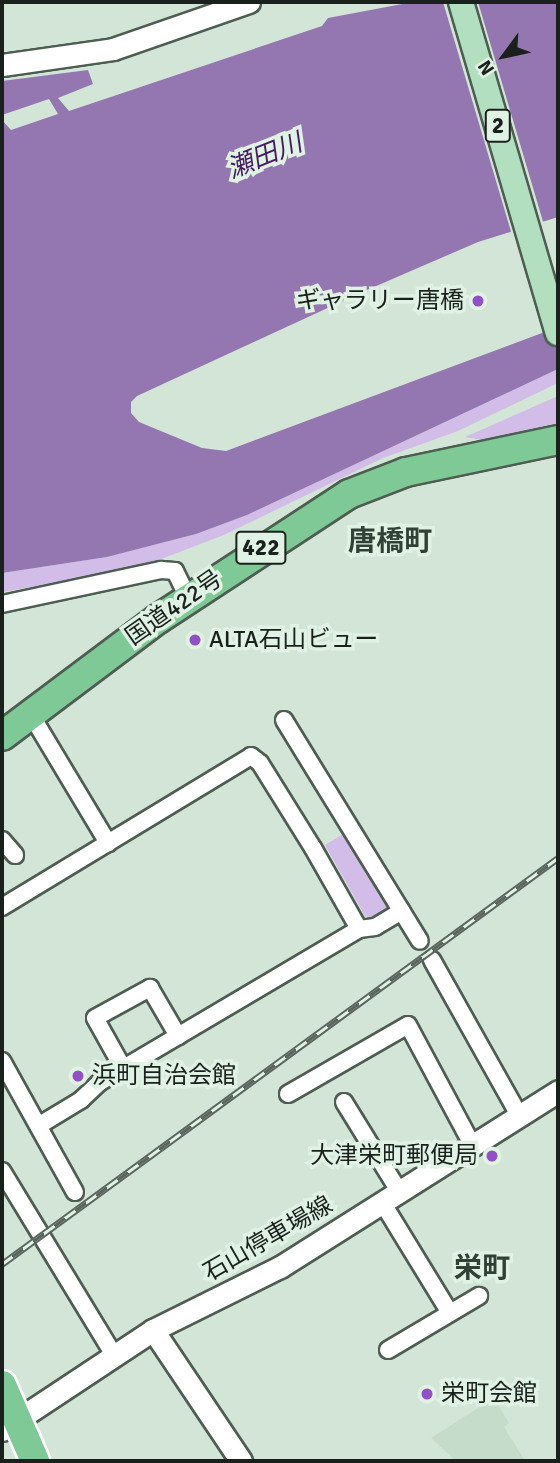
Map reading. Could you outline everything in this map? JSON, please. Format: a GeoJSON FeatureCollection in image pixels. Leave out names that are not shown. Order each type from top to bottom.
{"type":"FeatureCollection","features":[{"type":"Feature","properties":{"kind":"highway","name":"国道422号"},"geometry":{"type":"LineString","coordinates":[[2,736],[188,598],[296,524],[369,485],[429,466],[558,440]]}},
{"type":"Feature","properties":{"kind":"highway"},"geometry":{"type":"LineString","coordinates":[[2,1386],[36,1461]]}},
{"type":"Feature","properties":{"kind":"main road"},"geometry":{"type":"LineString","coordinates":[[2,65],[113,48],[249,2]]}},
{"type":"Feature","properties":{"kind":"main road","name":"2"},"geometry":{"type":"LineString","coordinates":[[461,2],[558,333]]}},
{"type":"Feature","properties":{"kind":"main road","name":"石山停車場線"},"geometry":{"type":"LineString","coordinates":[[9,1425],[153,1330],[280,1268],[558,1091]]}},
{"type":"Feature","properties":{"kind":"main road"},"geometry":{"type":"LineString","coordinates":[[153,1330],[241,1461]]}},
{"type":"Feature","properties":{"kind":"street"},"geometry":{"type":"LineString","coordinates":[[2,604],[81,591],[161,570],[175,571],[188,598]]}},
{"type":"Feature","properties":{"kind":"street"},"geometry":{"type":"LineString","coordinates":[[30,713],[108,843]]}},
{"type":"Feature","properties":{"kind":"street"},"geometry":{"type":"LineString","coordinates":[[284,720],[420,941]]}},
{"type":"Feature","properties":{"kind":"street"},"geometry":{"type":"LineString","coordinates":[[2,907],[251,756],[287,806],[359,929]]}},
{"type":"Feature","properties":{"kind":"street"},"geometry":{"type":"LineString","coordinates":[[2,840],[15,855]]}},
{"type":"Feature","properties":{"kind":"street"},"geometry":{"type":"LineString","coordinates":[[38,1126],[123,1068],[359,929],[374,927],[402,911]]}},
{"type":"Feature","properties":{"kind":"street"},"geometry":{"type":"LineString","coordinates":[[432,960],[520,1116]]}},
{"type":"Feature","properties":{"kind":"street"},"geometry":{"type":"LineString","coordinates":[[123,1068],[95,1018],[150,988],[178,1036]]}},
{"type":"Feature","properties":{"kind":"street"},"geometry":{"type":"LineString","coordinates":[[288,1094],[408,1025],[473,1146]]}},
{"type":"Feature","properties":{"kind":"street"},"geometry":{"type":"LineString","coordinates":[[2,1061],[75,1192]]}},
{"type":"Feature","properties":{"kind":"street"},"geometry":{"type":"LineString","coordinates":[[344,1102],[450,1314]]}},
{"type":"Feature","properties":{"kind":"street"},"geometry":{"type":"LineString","coordinates":[[2,1171],[114,1355]]}},
{"type":"Feature","properties":{"kind":"street"},"geometry":{"type":"LineString","coordinates":[[388,1350],[479,1296]]}},
{"type":"Feature","properties":{"kind":"street"},"geometry":{"type":"LineString","coordinates":[[2,1386],[9,1425],[36,1461]]}},
{"type":"Feature","properties":{"kind":"shaded area"},"geometry":{"type":"Polygon","coordinates":[[[558,369],[558,383],[458,431],[383,458],[224,535],[135,569],[2,592],[2,573],[107,557],[196,534],[247,515],[558,369]]]}},
{"type":"Feature","properties":{"kind":"shaded area"},"geometry":{"type":"Polygon","coordinates":[[[558,396],[558,423],[482,440],[465,437],[558,396]]]}},
{"type":"Feature","properties":{"kind":"shaded area"},"geometry":{"type":"Polygon","coordinates":[[[350,830],[390,901],[388,913],[377,919],[365,916],[325,845],[350,830]]]}},
{"type":"Feature","properties":{"kind":"shaded area"},"geometry":{"type":"Polygon","coordinates":[[[494,1398],[509,1423],[504,1427],[525,1461],[456,1461],[431,1438],[494,1398]]]}},
{"type":"Feature","properties":{"kind":"water","name":"瀬田川"},"geometry":{"type":"Polygon","coordinates":[[[413,2],[558,2],[558,217],[478,242],[360,293],[137,396],[131,402],[131,413],[139,422],[202,448],[226,451],[558,327],[558,369],[247,515],[196,534],[107,557],[2,573],[2,120],[11,130],[58,114],[49,99],[2,115],[2,81],[88,70],[93,84],[58,98],[69,111],[322,26],[328,18],[413,2]]]}},
{"type":"Feature","properties":{"kind":"pier"},"geometry":{"type":"Polygon","coordinates":[[[443,2],[478,2],[544,225],[512,235],[443,2]]]}},
{"type":"Feature","properties":{"kind":"railway"},"geometry":{"type":"LineString","coordinates":[[2,1264],[558,858]]}},
{"type":"Feature","properties":{"kind":"place","name":"ギャラリー唐橋"},"geometry":{"type":"Point","coordinates":[478,301]}},
{"type":"Feature","properties":{"kind":"place","name":"ALTA石山ビュー"},"geometry":{"type":"Point","coordinates":[195,640]}},
{"type":"Feature","properties":{"kind":"place","name":"浜町自治会館"},"geometry":{"type":"Point","coordinates":[78,1076]}},
{"type":"Feature","properties":{"kind":"place","name":"大津栄町郵便局"},"geometry":{"type":"Point","coordinates":[492,1156]}},
{"type":"Feature","properties":{"kind":"place","name":"栄町会館"},"geometry":{"type":"Point","coordinates":[427,1394]}},
{"type":"Feature","properties":{"kind":"district","name":"唐橋町"},"geometry":{"type":"Point","coordinates":[390,541]}},
{"type":"Feature","properties":{"kind":"district","name":"栄町"},"geometry":{"type":"Point","coordinates":[482,1268]}}]}
